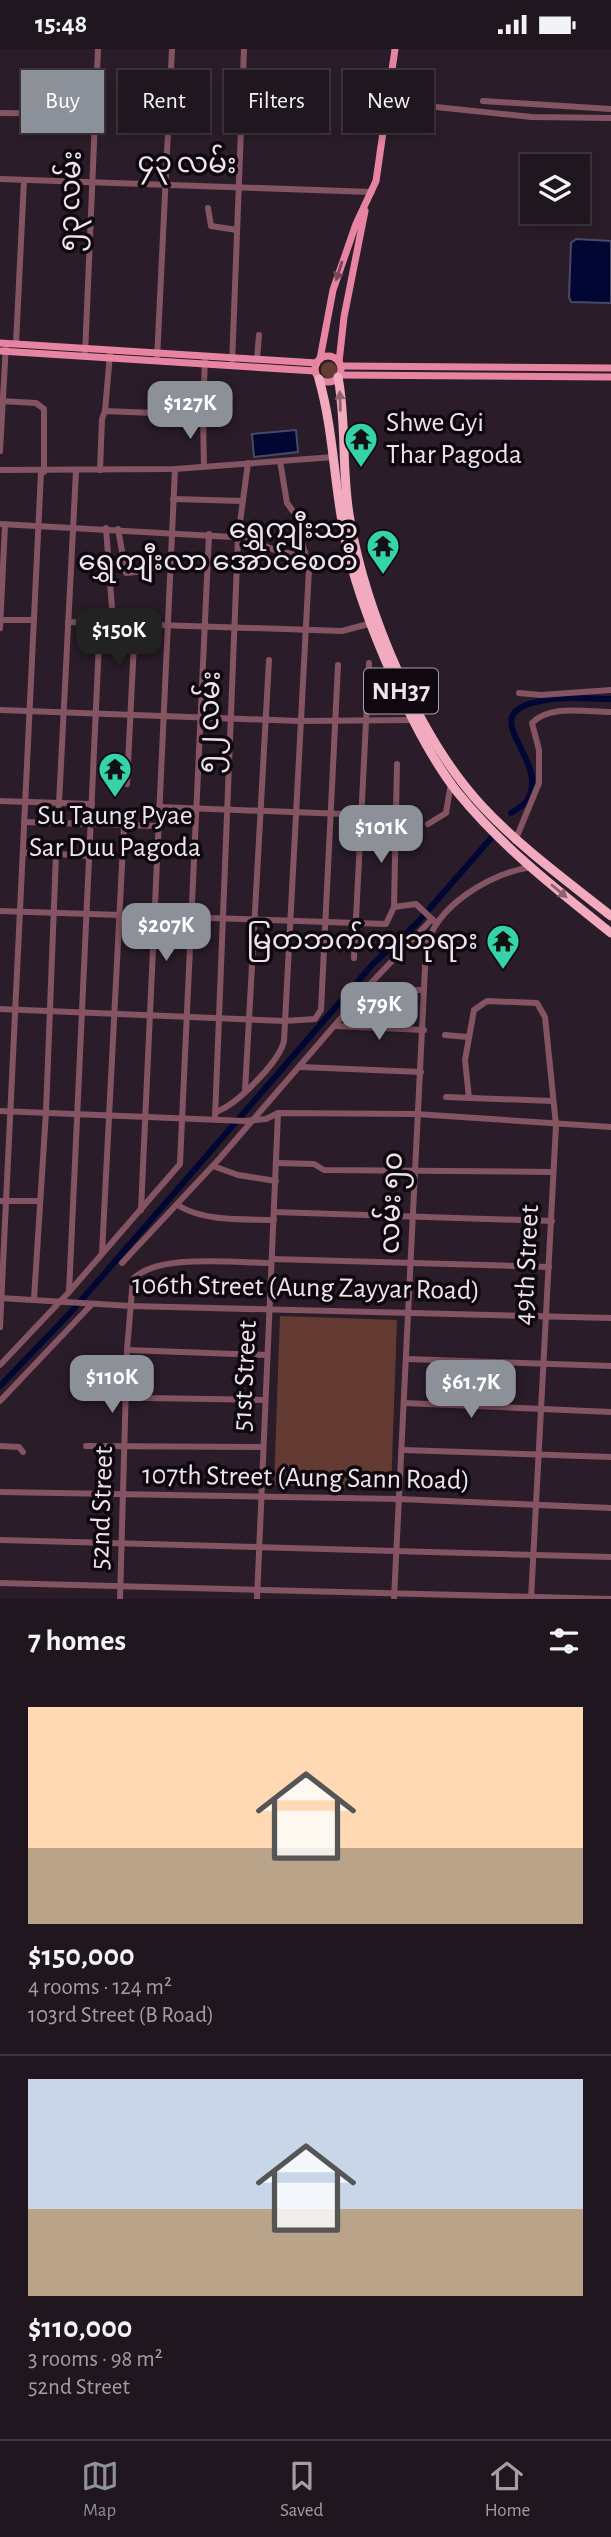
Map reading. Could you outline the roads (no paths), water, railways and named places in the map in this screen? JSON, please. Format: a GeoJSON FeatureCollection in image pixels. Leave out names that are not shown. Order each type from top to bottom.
{"type":"FeatureCollection","features":[{"type":"Feature","properties":{"kind":"highway","name":"NH37"},"geometry":{"type":"LineString","coordinates":[[318,368],[331,426],[348,551],[372,623],[451,783],[513,844],[611,916]]}},
{"type":"Feature","properties":{"kind":"highway","name":"NH37"},"geometry":{"type":"LineString","coordinates":[[339,370],[343,468],[356,552],[387,643],[419,720],[457,775],[531,867],[611,933]]}},
{"type":"Feature","properties":{"kind":"main road"},"geometry":{"type":"LineString","coordinates":[[392,70],[395,49]]}},
{"type":"Feature","properties":{"kind":"main road"},"geometry":{"type":"LineString","coordinates":[[232,361],[257,359],[318,368],[329,382],[339,370],[344,317],[366,208],[381,161],[384,133]]}},
{"type":"Feature","properties":{"kind":"main road"},"geometry":{"type":"LineString","coordinates":[[318,368],[333,290],[356,225],[366,208]]}},
{"type":"Feature","properties":{"kind":"main road"},"geometry":{"type":"LineString","coordinates":[[3,347],[16,344],[85,352]]}},
{"type":"Feature","properties":{"kind":"main road"},"geometry":{"type":"LineString","coordinates":[[3,347],[318,368]]}},
{"type":"Feature","properties":{"kind":"main road"},"geometry":{"type":"LineString","coordinates":[[318,368],[328,356],[339,370]]}},
{"type":"Feature","properties":{"kind":"main road"},"geometry":{"type":"LineString","coordinates":[[339,370],[611,368]]}},
{"type":"Feature","properties":{"kind":"main road"},"geometry":{"type":"LineString","coordinates":[[339,370],[611,377]]}},
{"type":"Feature","properties":{"kind":"street","name":"၅၃ လမ်း"},"geometry":{"type":"LineString","coordinates":[[97,70],[98,49]]}},
{"type":"Feature","properties":{"kind":"street"},"geometry":{"type":"LineString","coordinates":[[157,357],[172,49]]}},
{"type":"Feature","properties":{"kind":"street"},"geometry":{"type":"LineString","coordinates":[[232,361],[244,49]]}},
{"type":"Feature","properties":{"kind":"street"},"geometry":{"type":"LineString","coordinates":[[483,101],[555,113],[611,109]]}},
{"type":"Feature","properties":{"kind":"street"},"geometry":{"type":"LineString","coordinates":[[434,105],[611,118]]}},
{"type":"Feature","properties":{"kind":"street"},"geometry":{"type":"LineString","coordinates":[[0,113],[21,113]]}},
{"type":"Feature","properties":{"kind":"street","name":"၅၃ လမ်း"},"geometry":{"type":"LineString","coordinates":[[85,352],[94,133]]}},
{"type":"Feature","properties":{"kind":"street","name":"၄၃ လမ်း"},"geometry":{"type":"LineString","coordinates":[[0,179],[372,192]]}},
{"type":"Feature","properties":{"kind":"street"},"geometry":{"type":"LineString","coordinates":[[16,344],[24,180]]}},
{"type":"Feature","properties":{"kind":"street"},"geometry":{"type":"LineString","coordinates":[[208,208],[211,226],[237,230]]}},
{"type":"Feature","properties":{"kind":"street"},"geometry":{"type":"LineString","coordinates":[[257,359],[259,335]]}},
{"type":"Feature","properties":{"kind":"street"},"geometry":{"type":"LineString","coordinates":[[0,451],[3,347]]}},
{"type":"Feature","properties":{"kind":"street"},"geometry":{"type":"LineString","coordinates":[[100,470],[110,354]]}},
{"type":"Feature","properties":{"kind":"street"},"geometry":{"type":"LineString","coordinates":[[204,466],[202,415],[205,360]]}},
{"type":"Feature","properties":{"kind":"street"},"geometry":{"type":"LineString","coordinates":[[0,1327],[3,1201],[10,1111],[44,409],[36,403],[2,401]]}},
{"type":"Feature","properties":{"kind":"street"},"geometry":{"type":"LineString","coordinates":[[105,411],[202,415]]}},
{"type":"Feature","properties":{"kind":"street"},"geometry":{"type":"LineString","coordinates":[[0,470],[42,472],[174,468],[334,457]]}},
{"type":"Feature","properties":{"kind":"street"},"geometry":{"type":"LineString","coordinates":[[0,1111],[181,1118],[215,1115],[229,1108],[281,1055],[284,1041],[309,569],[295,514],[287,503],[280,461]]}},
{"type":"Feature","properties":{"kind":"street","name":"၅၂ လမ်း"},"geometry":{"type":"LineString","coordinates":[[215,1115],[238,537],[248,463]]}},
{"type":"Feature","properties":{"kind":"street"},"geometry":{"type":"LineString","coordinates":[[141,1210],[174,468]]}},
{"type":"Feature","properties":{"kind":"street"},"geometry":{"type":"LineString","coordinates":[[58,823],[76,471]]}},
{"type":"Feature","properties":{"kind":"street"},"geometry":{"type":"LineString","coordinates":[[173,499],[243,502]]}},
{"type":"Feature","properties":{"kind":"street"},"geometry":{"type":"LineString","coordinates":[[0,628],[2,524],[209,534],[250,538],[290,555],[305,552]]}},
{"type":"Feature","properties":{"kind":"street"},"geometry":{"type":"LineString","coordinates":[[106,528],[113,622]]}},
{"type":"Feature","properties":{"kind":"street"},"geometry":{"type":"LineString","coordinates":[[118,529],[126,573],[145,571]]}},
{"type":"Feature","properties":{"kind":"street"},"geometry":{"type":"LineString","coordinates":[[0,1365],[64,1301],[179,1167],[209,534]]}},
{"type":"Feature","properties":{"kind":"street"},"geometry":{"type":"LineString","coordinates":[[0,620],[34,620]]}},
{"type":"Feature","properties":{"kind":"street"},"geometry":{"type":"LineString","coordinates":[[69,1292],[100,621]]}},
{"type":"Feature","properties":{"kind":"street"},"geometry":{"type":"LineString","coordinates":[[68,622],[168,623],[304,631],[352,630],[372,623]]}},
{"type":"Feature","properties":{"kind":"street"},"geometry":{"type":"LineString","coordinates":[[127,784],[135,622]]}},
{"type":"Feature","properties":{"kind":"street"},"geometry":{"type":"LineString","coordinates":[[246,1091],[269,660]]}},
{"type":"Feature","properties":{"kind":"street"},"geometry":{"type":"LineString","coordinates":[[354,958],[369,663]]}},
{"type":"Feature","properties":{"kind":"street"},"geometry":{"type":"LineString","coordinates":[[0,1009],[285,1021],[309,1021],[318,1015],[338,665]]}},
{"type":"Feature","properties":{"kind":"street"},"geometry":{"type":"LineString","coordinates":[[519,693],[541,695],[611,690]]}},
{"type":"Feature","properties":{"kind":"street"},"geometry":{"type":"LineString","coordinates":[[0,710],[366,723],[419,720]]}},
{"type":"Feature","properties":{"kind":"street"},"geometry":{"type":"LineString","coordinates":[[513,844],[539,783],[539,752],[532,723],[537,717],[556,711],[611,712]]}},
{"type":"Feature","properties":{"kind":"street"},"geometry":{"type":"LineString","coordinates":[[0,911],[253,922],[386,924],[394,907],[397,764]]}},
{"type":"Feature","properties":{"kind":"street"},"geometry":{"type":"LineString","coordinates":[[428,824],[446,813],[451,783]]}},
{"type":"Feature","properties":{"kind":"street"},"geometry":{"type":"LineString","coordinates":[[0,801],[92,804]]}},
{"type":"Feature","properties":{"kind":"street"},"geometry":{"type":"LineString","coordinates":[[159,807],[396,816]]}},
{"type":"Feature","properties":{"kind":"street"},"geometry":{"type":"LineString","coordinates":[[24,822],[158,826]]}},
{"type":"Feature","properties":{"kind":"street"},"geometry":{"type":"LineString","coordinates":[[102,1255],[124,826]]}},
{"type":"Feature","properties":{"kind":"street"},"geometry":{"type":"LineString","coordinates":[[23,853],[90,856]]}},
{"type":"Feature","properties":{"kind":"street"},"geometry":{"type":"LineString","coordinates":[[34,1299],[46,1112],[56,854]]}},
{"type":"Feature","properties":{"kind":"street","name":"လမ်း ၅၀"},"geometry":{"type":"LineString","coordinates":[[394,1596],[426,948],[435,922],[473,890],[512,870],[531,867]]}},
{"type":"Feature","properties":{"kind":"street"},"geometry":{"type":"LineString","coordinates":[[122,1262],[213,1166],[373,981],[435,922],[418,905],[394,907]]}},
{"type":"Feature","properties":{"kind":"street"},"geometry":{"type":"LineString","coordinates":[[208,919],[210,909]]}},
{"type":"Feature","properties":{"kind":"street"},"geometry":{"type":"LineString","coordinates":[[394,990],[423,990]]}},
{"type":"Feature","properties":{"kind":"street","name":"49th Street"},"geometry":{"type":"LineString","coordinates":[[468,1037],[474,1010],[487,1001],[537,1003],[545,1017],[556,1125],[531,1597]]}},
{"type":"Feature","properties":{"kind":"street"},"geometry":{"type":"LineString","coordinates":[[336,1026],[424,1030]]}},
{"type":"Feature","properties":{"kind":"street"},"geometry":{"type":"LineString","coordinates":[[445,1035],[468,1037],[465,1074],[469,1098]]}},
{"type":"Feature","properties":{"kind":"street"},"geometry":{"type":"LineString","coordinates":[[301,1067],[421,1072]]}},
{"type":"Feature","properties":{"kind":"street"},"geometry":{"type":"LineString","coordinates":[[446,1097],[553,1101]]}},
{"type":"Feature","properties":{"kind":"street"},"geometry":{"type":"LineString","coordinates":[[215,1115],[224,1119],[245,1121],[266,1119],[278,1114],[416,1114],[611,1127]]}},
{"type":"Feature","properties":{"kind":"street","name":"51st Street"},"geometry":{"type":"LineString","coordinates":[[257,1599],[278,1114]]}},
{"type":"Feature","properties":{"kind":"street"},"geometry":{"type":"LineString","coordinates":[[277,1163],[314,1164],[324,1170],[553,1172]]}},
{"type":"Feature","properties":{"kind":"street"},"geometry":{"type":"LineString","coordinates":[[213,1166],[238,1175],[276,1181]]}},
{"type":"Feature","properties":{"kind":"street"},"geometry":{"type":"LineString","coordinates":[[3,1201],[40,1201]]}},
{"type":"Feature","properties":{"kind":"street"},"geometry":{"type":"LineString","coordinates":[[177,1205],[209,1217],[274,1220]]}},
{"type":"Feature","properties":{"kind":"street"},"geometry":{"type":"LineString","coordinates":[[274,1212],[552,1221]]}},
{"type":"Feature","properties":{"kind":"street"},"geometry":{"type":"LineString","coordinates":[[272,1261],[325,1262],[346,1259],[411,1266],[549,1267]]}},
{"type":"Feature","properties":{"kind":"street","name":"52nd Street"},"geometry":{"type":"LineString","coordinates":[[120,1599],[127,1350],[134,1279],[159,1267],[189,1260],[272,1261]]}},
{"type":"Feature","properties":{"kind":"street","name":"106th Street (Aung Zayyar Road)"},"geometry":{"type":"LineString","coordinates":[[1,1298],[131,1306],[269,1307],[611,1318]]}},
{"type":"Feature","properties":{"kind":"street"},"geometry":{"type":"LineString","coordinates":[[0,1401],[90,1304]]}},
{"type":"Feature","properties":{"kind":"street"},"geometry":{"type":"LineString","coordinates":[[127,1350],[266,1355]]}},
{"type":"Feature","properties":{"kind":"street"},"geometry":{"type":"LineString","coordinates":[[407,1359],[611,1366]]}},
{"type":"Feature","properties":{"kind":"street"},"geometry":{"type":"LineString","coordinates":[[81,1397],[264,1400]]}},
{"type":"Feature","properties":{"kind":"street"},"geometry":{"type":"LineString","coordinates":[[404,1403],[611,1412]]}},
{"type":"Feature","properties":{"kind":"street"},"geometry":{"type":"LineString","coordinates":[[86,1445],[262,1447]]}},
{"type":"Feature","properties":{"kind":"street"},"geometry":{"type":"LineString","coordinates":[[0,1446],[19,1447],[23,1452]]}},
{"type":"Feature","properties":{"kind":"street"},"geometry":{"type":"LineString","coordinates":[[402,1450],[611,1457]]}},
{"type":"Feature","properties":{"kind":"street","name":"107th Street (Aung Sann Road)"},"geometry":{"type":"LineString","coordinates":[[0,1492],[263,1499],[399,1499],[611,1508]]}},
{"type":"Feature","properties":{"kind":"street"},"geometry":{"type":"LineString","coordinates":[[0,1540],[611,1557]]}},
{"type":"Feature","properties":{"kind":"street"},"geometry":{"type":"LineString","coordinates":[[0,1583],[258,1589],[394,1596],[611,1599]]}},
{"type":"Feature","properties":{"kind":"water"},"geometry":{"type":"Polygon","coordinates":[[[576,239],[611,241],[611,303],[571,302],[571,243],[576,239]]]}},
{"type":"Feature","properties":{"kind":"water"},"geometry":{"type":"Polygon","coordinates":[[[296,430],[298,452],[254,457],[252,434],[296,430]]]}},
{"type":"Feature","properties":{"kind":"waterway"},"geometry":{"type":"LineString","coordinates":[[511,813],[527,801],[532,783],[529,767],[512,726],[513,715],[523,706],[546,700],[611,699]]}},
{"type":"Feature","properties":{"kind":"waterway"},"geometry":{"type":"LineString","coordinates":[[0,1386],[71,1312],[373,964],[417,923],[492,837]]}},
{"type":"Feature","properties":{"kind":"place","name":"Shwe Gyi Thar Pagoda"},"geometry":{"type":"Point","coordinates":[361,469]}},
{"type":"Feature","properties":{"kind":"place","name":"ရွှေကျီးသာ ရွှေကျီးလာ အောင်စေတီ"},"geometry":{"type":"Point","coordinates":[383,576]}},
{"type":"Feature","properties":{"kind":"place","name":"Su Taung Pyae Sar Duu Pagoda"},"geometry":{"type":"Point","coordinates":[115,799]}},
{"type":"Feature","properties":{"kind":"place","name":"မြတဘက်ကျဘုရား"},"geometry":{"type":"Point","coordinates":[503,971]}}]}
